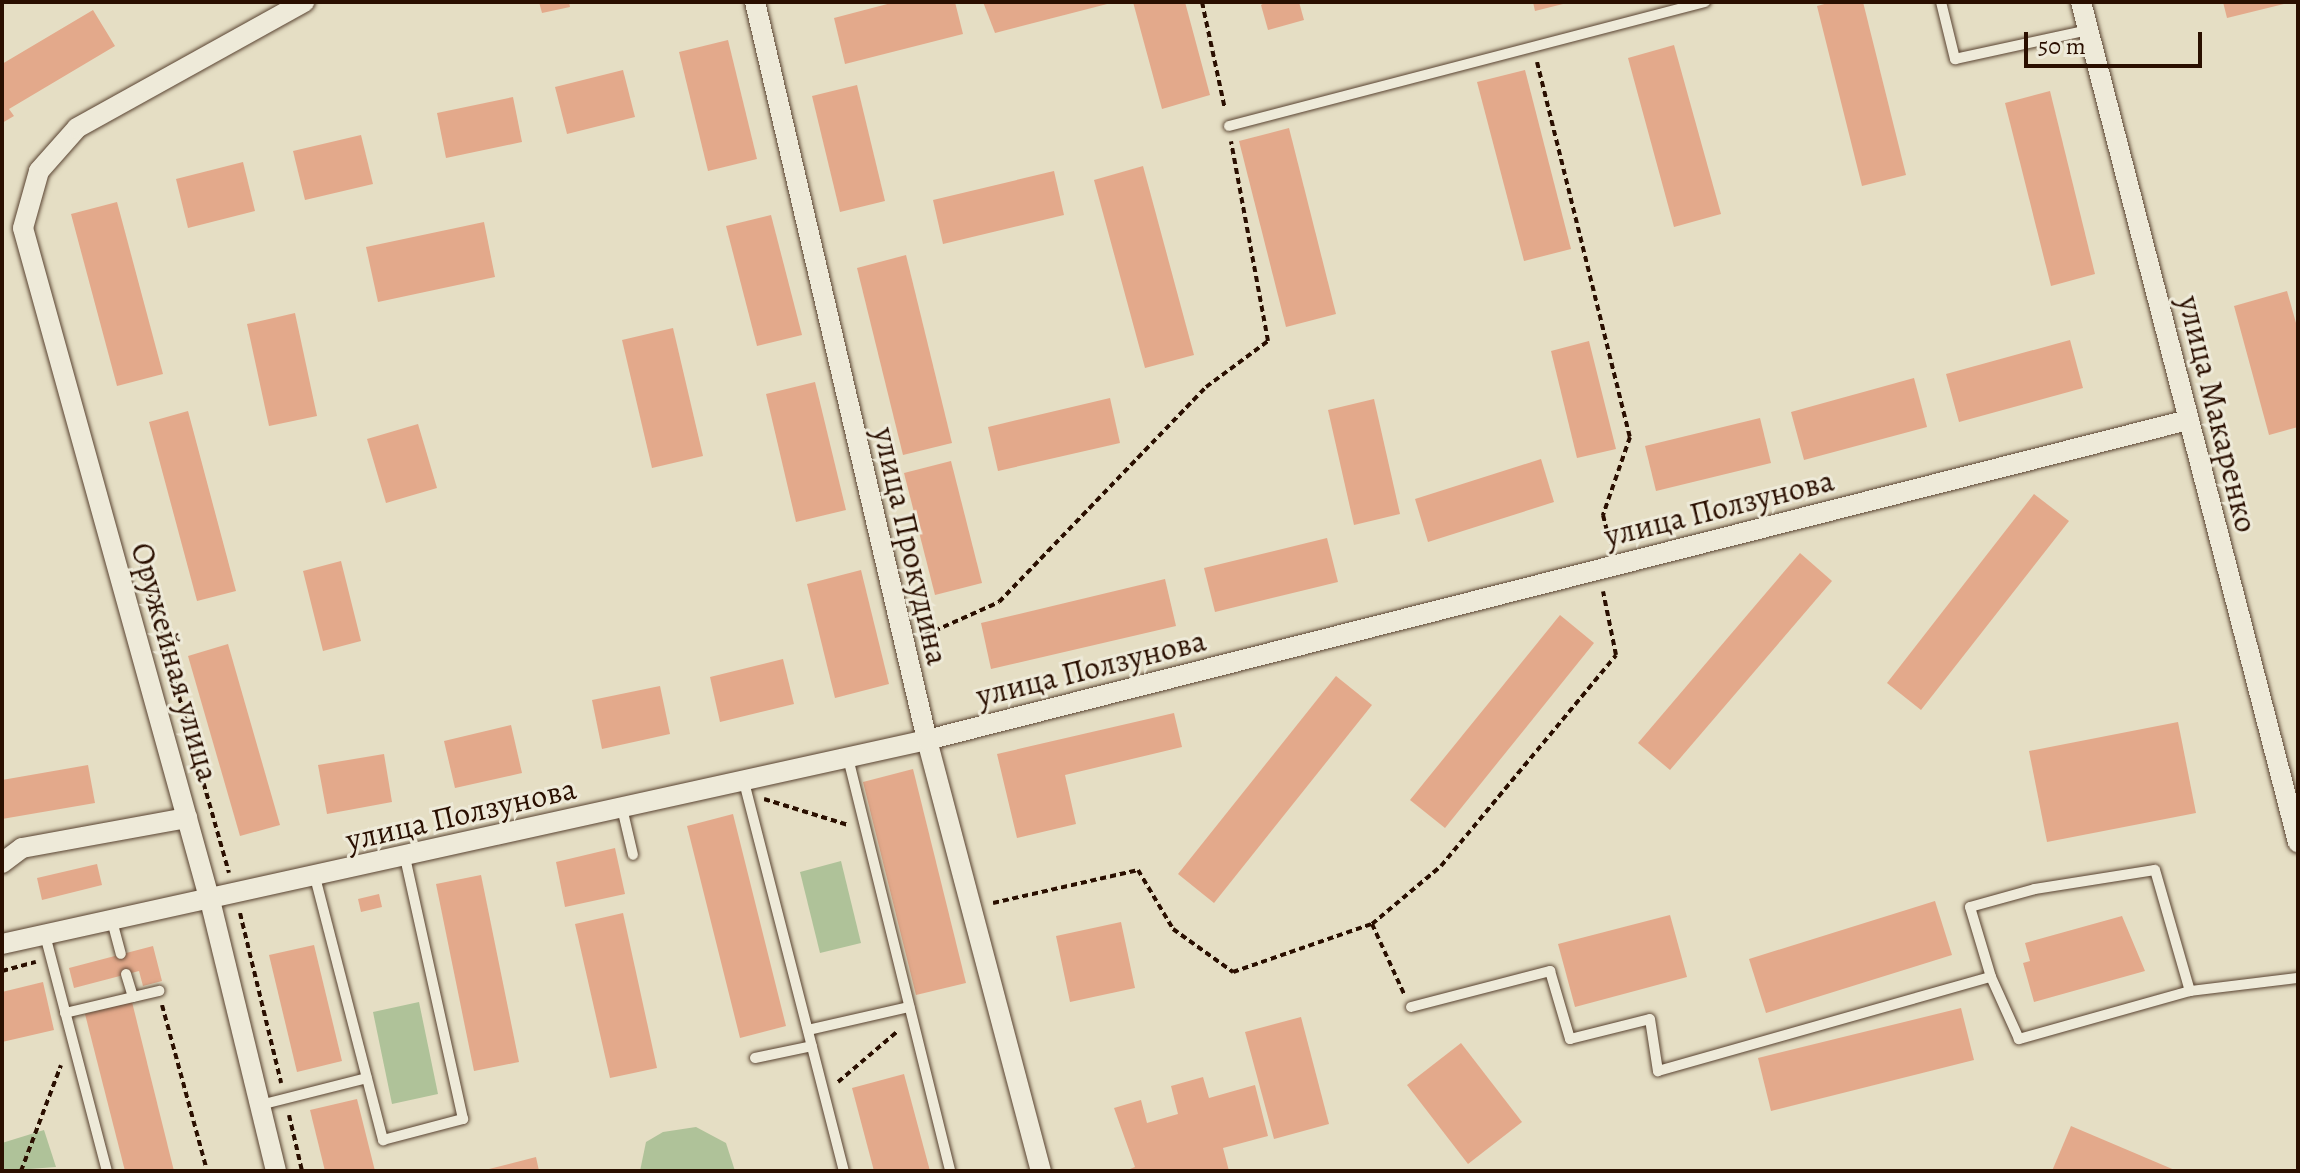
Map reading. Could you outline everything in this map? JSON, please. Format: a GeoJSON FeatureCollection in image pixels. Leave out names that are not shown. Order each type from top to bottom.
{"type":"FeatureCollection","features":[{"type":"Feature","properties":{"kind":"street","name":"Оружейная улица"},"geometry":{"type":"LineString","coordinates":[[276,1171],[210,901],[23,228],[39,171],[77,128],[304,2]]}},
{"type":"Feature","properties":{"kind":"street","name":"улица Прокудина"},"geometry":{"type":"LineString","coordinates":[[755,2],[757,26],[927,740],[1041,1171]]}},
{"type":"Feature","properties":{"kind":"street","name":"улица Макаренко"},"geometry":{"type":"LineString","coordinates":[[2081,2],[2298,842]]}},
{"type":"Feature","properties":{"kind":"street","name":"улица Ползунова"},"geometry":{"type":"LineString","coordinates":[[2,944],[210,901],[622,808],[745,788],[848,758],[2188,420]]}},
{"type":"Feature","properties":{"kind":"street"},"geometry":{"type":"LineString","coordinates":[[2,863],[22,848],[187,818]]}},
{"type":"Feature","properties":{"kind":"lane"},"geometry":{"type":"LineString","coordinates":[[1229,126],[1705,2]]}},
{"type":"Feature","properties":{"kind":"lane"},"geometry":{"type":"LineString","coordinates":[[1941,2],[1955,59],[2088,30]]}},
{"type":"Feature","properties":{"kind":"lane"},"geometry":{"type":"LineString","coordinates":[[848,758],[950,1171]]}},
{"type":"Feature","properties":{"kind":"lane"},"geometry":{"type":"LineString","coordinates":[[745,788],[844,1171]]}},
{"type":"Feature","properties":{"kind":"lane"},"geometry":{"type":"LineString","coordinates":[[622,808],[633,855]]}},
{"type":"Feature","properties":{"kind":"lane"},"geometry":{"type":"LineString","coordinates":[[315,877],[383,1140],[463,1119],[405,857]]}},
{"type":"Feature","properties":{"kind":"lane"},"geometry":{"type":"LineString","coordinates":[[2190,991],[2155,870],[2035,889],[1970,907],[1991,977],[2019,1039],[2190,991],[2298,978]]}},
{"type":"Feature","properties":{"kind":"lane"},"geometry":{"type":"LineString","coordinates":[[112,921],[121,954]]}},
{"type":"Feature","properties":{"kind":"lane"},"geometry":{"type":"LineString","coordinates":[[45,935],[107,1171]]}},
{"type":"Feature","properties":{"kind":"lane"},"geometry":{"type":"LineString","coordinates":[[1411,1007],[1550,971],[1570,1039],[1650,1019],[1658,1071],[1991,977]]}},
{"type":"Feature","properties":{"kind":"lane"},"geometry":{"type":"LineString","coordinates":[[126,974],[133,997]]}},
{"type":"Feature","properties":{"kind":"lane"},"geometry":{"type":"LineString","coordinates":[[65,1013],[159,991]]}},
{"type":"Feature","properties":{"kind":"lane"},"geometry":{"type":"LineString","coordinates":[[808,1030],[909,1007]]}},
{"type":"Feature","properties":{"kind":"lane"},"geometry":{"type":"LineString","coordinates":[[755,1058],[812,1046]]}},
{"type":"Feature","properties":{"kind":"lane"},"geometry":{"type":"LineString","coordinates":[[260,1105],[367,1078]]}},
{"type":"Feature","properties":{"kind":"path"},"geometry":{"type":"LineString","coordinates":[[904,645],[999,602],[1206,387],[1268,341],[1229,126],[1202,2]]}},
{"type":"Feature","properties":{"kind":"path"},"geometry":{"type":"LineString","coordinates":[[971,908],[1138,870],[1173,929],[1233,972],[1372,924],[1441,866],[1616,655],[1603,515],[1630,437],[1534,47]]}},
{"type":"Feature","properties":{"kind":"path"},"geometry":{"type":"LineString","coordinates":[[745,788],[866,831]]}},
{"type":"Feature","properties":{"kind":"path"},"geometry":{"type":"LineString","coordinates":[[235,895],[302,1171]]}},
{"type":"Feature","properties":{"kind":"path"},"geometry":{"type":"LineString","coordinates":[[1372,924],[1411,1007]]}},
{"type":"Feature","properties":{"kind":"path"},"geometry":{"type":"LineString","coordinates":[[159,991],[207,1171]]}},
{"type":"Feature","properties":{"kind":"path"},"geometry":{"type":"LineString","coordinates":[[824,1094],[912,1019]]}},
{"type":"Feature","properties":{"kind":"path"},"geometry":{"type":"LineString","coordinates":[[21,1171],[71,1036]]}},
{"type":"Feature","properties":{"kind":"green space"},"geometry":{"type":"Polygon","coordinates":[[[841,861],[861,943],[820,953],[800,872],[841,861]]]}},
{"type":"Feature","properties":{"kind":"green space"},"geometry":{"type":"Polygon","coordinates":[[[419,1002],[438,1094],[392,1104],[373,1012],[419,1002]]]}},
{"type":"Feature","properties":{"kind":"green space"},"geometry":{"type":"Polygon","coordinates":[[[696,1127],[726,1143],[735,1171],[640,1171],[646,1142],[663,1132],[696,1127]]]}},
{"type":"Feature","properties":{"kind":"green space"},"geometry":{"type":"Polygon","coordinates":[[[44,1130],[56,1167],[2,1171],[2,1143],[44,1130]]]}},
{"type":"Feature","properties":{"kind":"building"},"geometry":{"type":"Polygon","coordinates":[[[539,2],[569,2],[570,7],[542,13],[539,2]]]}},
{"type":"Feature","properties":{"kind":"building"},"geometry":{"type":"Polygon","coordinates":[[[895,2],[955,2],[963,34],[845,64],[834,18],[895,2]]]}},
{"type":"Feature","properties":{"kind":"building"},"geometry":{"type":"Polygon","coordinates":[[[983,2],[1111,2],[1111,3],[995,33],[983,2]]]}},
{"type":"Feature","properties":{"kind":"building"},"geometry":{"type":"Polygon","coordinates":[[[1133,2],[1185,2],[1210,95],[1162,109],[1133,2]]]}},
{"type":"Feature","properties":{"kind":"building"},"geometry":{"type":"Polygon","coordinates":[[[1266,2],[1299,2],[1304,20],[1268,30],[1261,5],[1266,2]]]}},
{"type":"Feature","properties":{"kind":"building"},"geometry":{"type":"Polygon","coordinates":[[[1533,2],[1567,2],[1567,3],[1535,11],[1533,2]]]}},
{"type":"Feature","properties":{"kind":"building"},"geometry":{"type":"Polygon","coordinates":[[[1832,2],[1863,2],[1906,175],[1862,186],[1817,6],[1832,2]]]}},
{"type":"Feature","properties":{"kind":"building"},"geometry":{"type":"Polygon","coordinates":[[[2223,2],[2288,2],[2288,3],[2227,18],[2223,2]]]}},
{"type":"Feature","properties":{"kind":"building"},"geometry":{"type":"Polygon","coordinates":[[[93,10],[115,46],[9,109],[14,116],[2,123],[2,64],[93,10]]]}},
{"type":"Feature","properties":{"kind":"building"},"geometry":{"type":"Polygon","coordinates":[[[728,40],[757,159],[708,171],[679,52],[728,40]]]}},
{"type":"Feature","properties":{"kind":"building"},"geometry":{"type":"Polygon","coordinates":[[[1674,45],[1721,214],[1674,227],[1628,58],[1674,45]]]}},
{"type":"Feature","properties":{"kind":"building"},"geometry":{"type":"Polygon","coordinates":[[[623,70],[635,117],[567,134],[555,87],[623,70]]]}},
{"type":"Feature","properties":{"kind":"building"},"geometry":{"type":"Polygon","coordinates":[[[1525,70],[1571,249],[1524,261],[1477,82],[1525,70]]]}},
{"type":"Feature","properties":{"kind":"building"},"geometry":{"type":"Polygon","coordinates":[[[857,85],[885,201],[840,212],[812,96],[857,85]]]}},
{"type":"Feature","properties":{"kind":"building"},"geometry":{"type":"Polygon","coordinates":[[[2050,91],[2095,274],[2051,286],[2005,103],[2050,91]]]}},
{"type":"Feature","properties":{"kind":"building"},"geometry":{"type":"Polygon","coordinates":[[[513,97],[522,142],[446,158],[437,113],[513,97]]]}},
{"type":"Feature","properties":{"kind":"building"},"geometry":{"type":"Polygon","coordinates":[[[1289,128],[1336,314],[1286,327],[1239,141],[1289,128]]]}},
{"type":"Feature","properties":{"kind":"building"},"geometry":{"type":"Polygon","coordinates":[[[361,135],[373,184],[305,200],[293,151],[361,135]]]}},
{"type":"Feature","properties":{"kind":"building"},"geometry":{"type":"Polygon","coordinates":[[[243,162],[255,211],[188,228],[176,179],[243,162]]]}},
{"type":"Feature","properties":{"kind":"building"},"geometry":{"type":"Polygon","coordinates":[[[1143,166],[1194,355],[1145,368],[1094,180],[1143,166]]]}},
{"type":"Feature","properties":{"kind":"building"},"geometry":{"type":"Polygon","coordinates":[[[1054,171],[1064,215],[943,244],[933,200],[1054,171]]]}},
{"type":"Feature","properties":{"kind":"building"},"geometry":{"type":"Polygon","coordinates":[[[117,202],[163,374],[117,386],[71,214],[117,202]]]}},
{"type":"Feature","properties":{"kind":"building"},"geometry":{"type":"Polygon","coordinates":[[[771,215],[802,335],[757,346],[726,226],[771,215]]]}},
{"type":"Feature","properties":{"kind":"building"},"geometry":{"type":"Polygon","coordinates":[[[484,222],[495,277],[378,302],[366,247],[484,222]]]}},
{"type":"Feature","properties":{"kind":"building"},"geometry":{"type":"Polygon","coordinates":[[[906,255],[952,443],[903,455],[857,268],[906,255]]]}},
{"type":"Feature","properties":{"kind":"building"},"geometry":{"type":"Polygon","coordinates":[[[2287,291],[2298,330],[2298,427],[2269,435],[2234,306],[2287,291]]]}},
{"type":"Feature","properties":{"kind":"building"},"geometry":{"type":"Polygon","coordinates":[[[295,313],[317,416],[269,426],[247,324],[295,313]]]}},
{"type":"Feature","properties":{"kind":"building"},"geometry":{"type":"Polygon","coordinates":[[[673,328],[703,456],[652,468],[622,340],[673,328]]]}},
{"type":"Feature","properties":{"kind":"building"},"geometry":{"type":"Polygon","coordinates":[[[2070,340],[2083,388],[1959,422],[1946,374],[2070,340]]]}},
{"type":"Feature","properties":{"kind":"building"},"geometry":{"type":"Polygon","coordinates":[[[1589,341],[1616,449],[1577,458],[1551,351],[1589,341]]]}},
{"type":"Feature","properties":{"kind":"building"},"geometry":{"type":"Polygon","coordinates":[[[1914,378],[1927,427],[1804,460],[1791,412],[1914,378]]]}},
{"type":"Feature","properties":{"kind":"building"},"geometry":{"type":"Polygon","coordinates":[[[815,382],[846,510],[796,522],[766,394],[815,382]]]}},
{"type":"Feature","properties":{"kind":"building"},"geometry":{"type":"Polygon","coordinates":[[[1110,398],[1120,443],[998,471],[988,427],[1110,398]]]}},
{"type":"Feature","properties":{"kind":"building"},"geometry":{"type":"Polygon","coordinates":[[[1374,399],[1400,514],[1354,525],[1328,410],[1374,399]]]}},
{"type":"Feature","properties":{"kind":"building"},"geometry":{"type":"Polygon","coordinates":[[[188,411],[236,591],[197,601],[149,422],[188,411]]]}},
{"type":"Feature","properties":{"kind":"building"},"geometry":{"type":"Polygon","coordinates":[[[1760,418],[1771,463],[1656,491],[1645,446],[1760,418]]]}},
{"type":"Feature","properties":{"kind":"building"},"geometry":{"type":"Polygon","coordinates":[[[418,424],[437,488],[386,503],[367,439],[418,424]]]}},
{"type":"Feature","properties":{"kind":"building"},"geometry":{"type":"Polygon","coordinates":[[[1541,459],[1554,502],[1428,542],[1415,499],[1541,459]]]}},
{"type":"Feature","properties":{"kind":"building"},"geometry":{"type":"Polygon","coordinates":[[[951,461],[982,583],[935,595],[904,473],[951,461]]]}},
{"type":"Feature","properties":{"kind":"building"},"geometry":{"type":"Polygon","coordinates":[[[2034,494],[2069,521],[1921,710],[1887,683],[2034,494]]]}},
{"type":"Feature","properties":{"kind":"building"},"geometry":{"type":"Polygon","coordinates":[[[1327,538],[1338,582],[1215,612],[1204,568],[1327,538]]]}},
{"type":"Feature","properties":{"kind":"building"},"geometry":{"type":"Polygon","coordinates":[[[1800,553],[1832,581],[1670,770],[1638,743],[1800,553]]]}},
{"type":"Feature","properties":{"kind":"building"},"geometry":{"type":"Polygon","coordinates":[[[341,561],[361,641],[323,651],[303,571],[341,561]]]}},
{"type":"Feature","properties":{"kind":"building"},"geometry":{"type":"Polygon","coordinates":[[[861,570],[889,684],[835,698],[807,584],[861,570]]]}},
{"type":"Feature","properties":{"kind":"building"},"geometry":{"type":"Polygon","coordinates":[[[1165,579],[1176,626],[991,669],[981,623],[1165,579]]]}},
{"type":"Feature","properties":{"kind":"building"},"geometry":{"type":"Polygon","coordinates":[[[1560,615],[1594,643],[1445,828],[1410,800],[1560,615]]]}},
{"type":"Feature","properties":{"kind":"building"},"geometry":{"type":"Polygon","coordinates":[[[228,644],[280,825],[240,836],[188,656],[228,644]]]}},
{"type":"Feature","properties":{"kind":"building"},"geometry":{"type":"Polygon","coordinates":[[[783,659],[794,704],[720,722],[710,677],[783,659]]]}},
{"type":"Feature","properties":{"kind":"building"},"geometry":{"type":"Polygon","coordinates":[[[1336,676],[1372,705],[1214,903],[1178,874],[1336,676]]]}},
{"type":"Feature","properties":{"kind":"building"},"geometry":{"type":"Polygon","coordinates":[[[660,686],[670,734],[602,749],[592,700],[660,686]]]}},
{"type":"Feature","properties":{"kind":"building"},"geometry":{"type":"Polygon","coordinates":[[[1174,713],[1182,747],[1065,775],[1076,824],[1017,838],[997,754],[1174,713]]]}},
{"type":"Feature","properties":{"kind":"building"},"geometry":{"type":"Polygon","coordinates":[[[2178,722],[2196,813],[2047,842],[2029,751],[2178,722]]]}},
{"type":"Feature","properties":{"kind":"building"},"geometry":{"type":"Polygon","coordinates":[[[511,725],[522,773],[455,788],[444,741],[511,725]]]}},
{"type":"Feature","properties":{"kind":"building"},"geometry":{"type":"Polygon","coordinates":[[[384,754],[392,802],[327,814],[318,765],[384,754]]]}},
{"type":"Feature","properties":{"kind":"building"},"geometry":{"type":"Polygon","coordinates":[[[88,765],[95,803],[2,819],[2,780],[88,765]]]}},
{"type":"Feature","properties":{"kind":"building"},"geometry":{"type":"Polygon","coordinates":[[[913,769],[966,983],[916,995],[863,782],[913,769]]]}},
{"type":"Feature","properties":{"kind":"building"},"geometry":{"type":"Polygon","coordinates":[[[733,814],[786,1026],[740,1038],[687,826],[733,814]]]}},
{"type":"Feature","properties":{"kind":"building"},"geometry":{"type":"Polygon","coordinates":[[[615,848],[625,894],[565,907],[556,862],[615,848]]]}},
{"type":"Feature","properties":{"kind":"building"},"geometry":{"type":"Polygon","coordinates":[[[97,864],[102,885],[42,900],[37,878],[97,864]]]}},
{"type":"Feature","properties":{"kind":"building"},"geometry":{"type":"Polygon","coordinates":[[[481,875],[519,1062],[474,1071],[436,884],[481,875]]]}},
{"type":"Feature","properties":{"kind":"building"},"geometry":{"type":"Polygon","coordinates":[[[379,894],[382,907],[361,912],[358,899],[379,894]]]}},
{"type":"Feature","properties":{"kind":"building"},"geometry":{"type":"Polygon","coordinates":[[[1935,901],[1952,955],[1766,1013],[1749,959],[1935,901]]]}},
{"type":"Feature","properties":{"kind":"building"},"geometry":{"type":"Polygon","coordinates":[[[623,913],[657,1068],[610,1078],[575,924],[623,913]]]}},
{"type":"Feature","properties":{"kind":"building"},"geometry":{"type":"Polygon","coordinates":[[[1670,915],[1687,977],[1575,1007],[1558,944],[1670,915]]]}},
{"type":"Feature","properties":{"kind":"building"},"geometry":{"type":"Polygon","coordinates":[[[2122,916],[2145,971],[2034,1002],[2023,963],[2030,961],[2025,943],[2122,916]]]}},
{"type":"Feature","properties":{"kind":"building"},"geometry":{"type":"Polygon","coordinates":[[[1121,922],[1135,988],[1070,1002],[1056,936],[1121,922]]]}},
{"type":"Feature","properties":{"kind":"building"},"geometry":{"type":"Polygon","coordinates":[[[314,945],[342,1061],[297,1072],[269,955],[314,945]]]}},
{"type":"Feature","properties":{"kind":"building"},"geometry":{"type":"Polygon","coordinates":[[[153,946],[162,981],[143,986],[139,971],[74,988],[69,968],[153,946]]]}},
{"type":"Feature","properties":{"kind":"building"},"geometry":{"type":"Polygon","coordinates":[[[43,982],[54,1030],[2,1042],[2,992],[43,982]]]}},
{"type":"Feature","properties":{"kind":"building"},"geometry":{"type":"Polygon","coordinates":[[[132,1002],[174,1171],[125,1171],[85,1014],[132,1002]]]}},
{"type":"Feature","properties":{"kind":"building"},"geometry":{"type":"Polygon","coordinates":[[[1961,1008],[1974,1060],[1771,1111],[1758,1058],[1961,1008]]]}},
{"type":"Feature","properties":{"kind":"building"},"geometry":{"type":"Polygon","coordinates":[[[1301,1017],[1329,1124],[1274,1139],[1245,1032],[1301,1017]]]}},
{"type":"Feature","properties":{"kind":"building"},"geometry":{"type":"Polygon","coordinates":[[[1461,1043],[1522,1122],[1468,1164],[1407,1085],[1461,1043]]]}},
{"type":"Feature","properties":{"kind":"building"},"geometry":{"type":"Polygon","coordinates":[[[904,1074],[930,1171],[874,1171],[852,1088],[904,1074]]]}},
{"type":"Feature","properties":{"kind":"building"},"geometry":{"type":"Polygon","coordinates":[[[1203,1077],[1209,1098],[1255,1085],[1268,1136],[1223,1148],[1229,1171],[1125,1171],[1135,1167],[1114,1108],[1141,1100],[1147,1123],[1178,1114],[1171,1086],[1203,1077]]]}},
{"type":"Feature","properties":{"kind":"building"},"geometry":{"type":"Polygon","coordinates":[[[357,1099],[375,1171],[325,1171],[310,1110],[357,1099]]]}},
{"type":"Feature","properties":{"kind":"building"},"geometry":{"type":"Polygon","coordinates":[[[2071,1126],[2177,1171],[2052,1171],[2071,1126]]]}},
{"type":"Feature","properties":{"kind":"building"},"geometry":{"type":"Polygon","coordinates":[[[536,1157],[539,1171],[485,1171],[485,1170],[536,1157]]]}}]}
